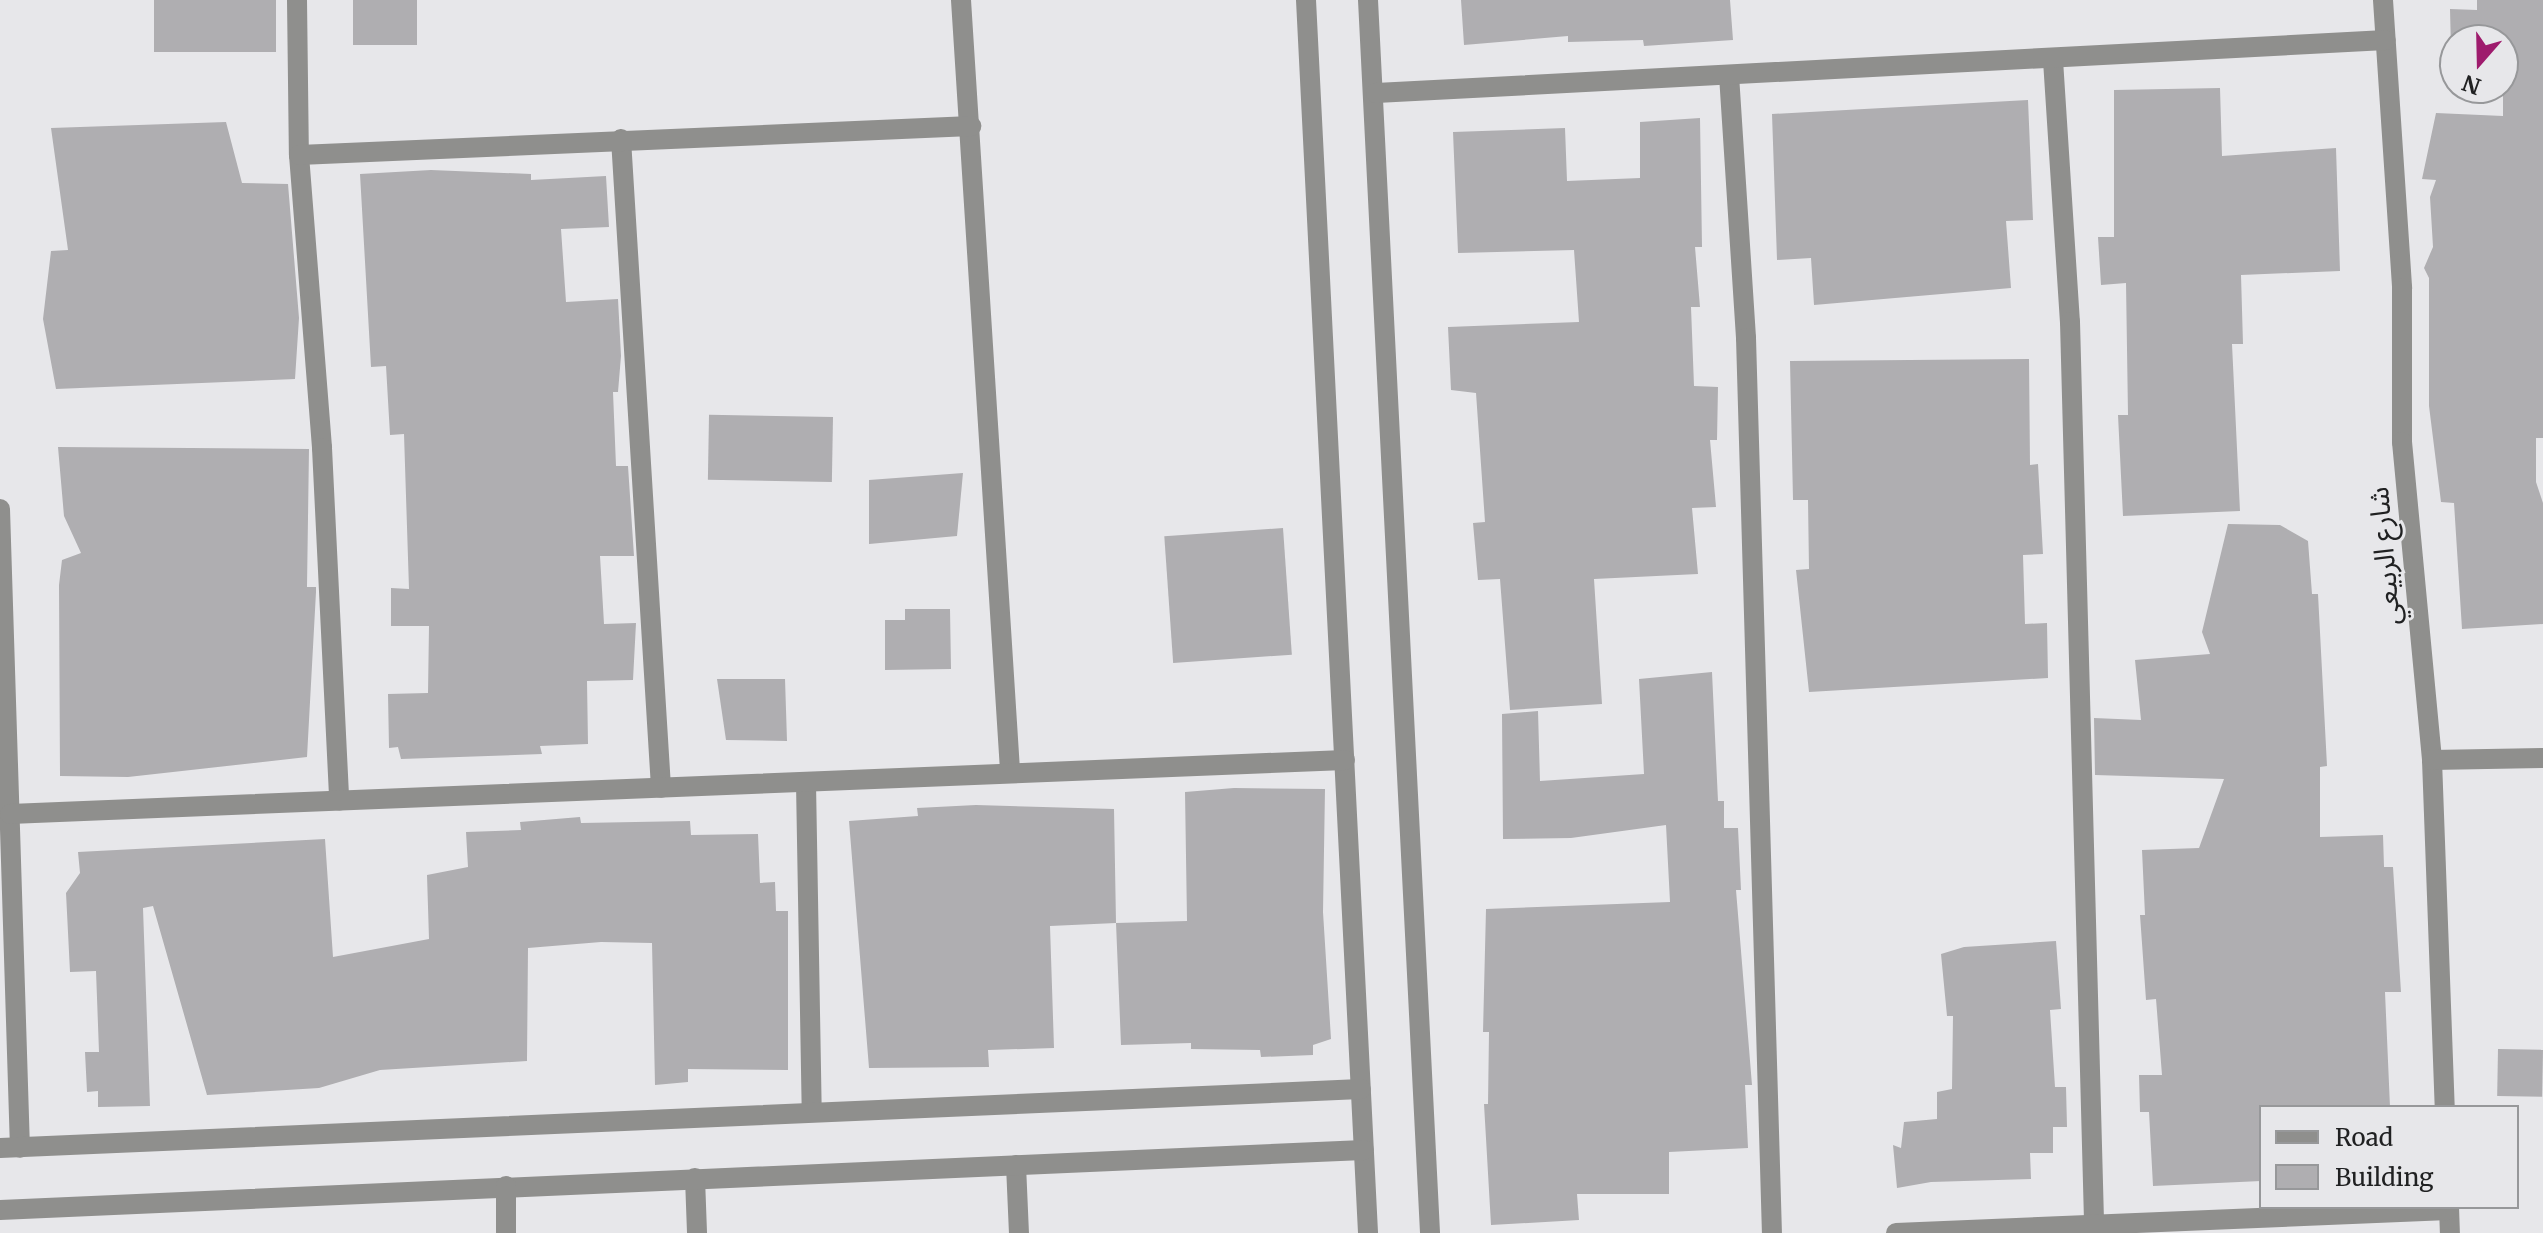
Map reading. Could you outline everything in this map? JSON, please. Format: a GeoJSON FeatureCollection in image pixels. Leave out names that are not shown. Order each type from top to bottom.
{"type":"FeatureCollection","features":[{"type":"Feature","properties":{"kind":"street"},"geometry":{"type":"LineString","coordinates":[[297,0],[299,155],[322,448],[339,801]]}},
{"type":"Feature","properties":{"kind":"street"},"geometry":{"type":"LineString","coordinates":[[961,0],[1010,771]]}},
{"type":"Feature","properties":{"kind":"street"},"geometry":{"type":"LineString","coordinates":[[1306,0],[1368,1233]]}},
{"type":"Feature","properties":{"kind":"street"},"geometry":{"type":"LineString","coordinates":[[1368,0],[1376,93],[1430,1233]]}},
{"type":"Feature","properties":{"kind":"street","name":"شارع الربيعي"},"geometry":{"type":"LineString","coordinates":[[2383,0],[2402,288],[2402,442],[2432,760],[2445,1105]]}},
{"type":"Feature","properties":{"kind":"street"},"geometry":{"type":"LineString","coordinates":[[1376,93],[2053,60],[2386,40]]}},
{"type":"Feature","properties":{"kind":"street"},"geometry":{"type":"LineString","coordinates":[[2053,60],[2070,322],[2094,1223]]}},
{"type":"Feature","properties":{"kind":"street"},"geometry":{"type":"LineString","coordinates":[[1729,75],[1746,354],[1772,1233]]}},
{"type":"Feature","properties":{"kind":"street"},"geometry":{"type":"LineString","coordinates":[[299,155],[971,126]]}},
{"type":"Feature","properties":{"kind":"street"},"geometry":{"type":"LineString","coordinates":[[621,139],[661,788]]}},
{"type":"Feature","properties":{"kind":"street"},"geometry":{"type":"LineString","coordinates":[[0,509],[10,814],[10,1148],[1361,1089]]}},
{"type":"Feature","properties":{"kind":"street"},"geometry":{"type":"LineString","coordinates":[[2432,760],[2543,758]]}},
{"type":"Feature","properties":{"kind":"street"},"geometry":{"type":"LineString","coordinates":[[10,814],[806,783],[1010,771],[1345,760]]}},
{"type":"Feature","properties":{"kind":"street"},"geometry":{"type":"LineString","coordinates":[[806,783],[812,1111]]}},
{"type":"Feature","properties":{"kind":"street"},"geometry":{"type":"LineString","coordinates":[[0,1210],[1364,1150]]}},
{"type":"Feature","properties":{"kind":"street"},"geometry":{"type":"LineString","coordinates":[[1016,1165],[1019,1233]]}},
{"type":"Feature","properties":{"kind":"street"},"geometry":{"type":"LineString","coordinates":[[695,1178],[697,1233]]}},
{"type":"Feature","properties":{"kind":"street"},"geometry":{"type":"LineString","coordinates":[[506,1186],[506,1233]]}},
{"type":"Feature","properties":{"kind":"street"},"geometry":{"type":"LineString","coordinates":[[1896,1233],[2449,1209],[2450,1233]]}},
{"type":"Feature","properties":{"kind":"building"},"geometry":{"type":"Polygon","coordinates":[[[154,0],[276,0],[276,52],[154,52],[154,0]]]}},
{"type":"Feature","properties":{"kind":"building"},"geometry":{"type":"Polygon","coordinates":[[[353,0],[417,0],[417,45],[353,45],[353,0]]]}},
{"type":"Feature","properties":{"kind":"building"},"geometry":{"type":"Polygon","coordinates":[[[1461,0],[1730,0],[1733,40],[1644,46],[1643,40],[1568,42],[1568,36],[1464,45],[1461,0]]]}},
{"type":"Feature","properties":{"kind":"building"},"geometry":{"type":"Polygon","coordinates":[[[2477,0],[2543,0],[2543,438],[2536,438],[2536,482],[2543,503],[2543,624],[2462,629],[2454,503],[2441,502],[2429,406],[2429,278],[2424,268],[2433,247],[2430,197],[2436,180],[2422,179],[2436,113],[2503,116],[2503,104],[2519,104],[2519,24],[2450,24],[2450,9],[2477,10],[2477,0]]]}},
{"type":"Feature","properties":{"kind":"building"},"geometry":{"type":"Polygon","coordinates":[[[2220,88],[2222,156],[2336,148],[2340,271],[2241,275],[2243,344],[2232,344],[2240,511],[2123,516],[2118,415],[2128,415],[2126,283],[2101,285],[2098,237],[2114,237],[2114,90],[2220,88]]]}},
{"type":"Feature","properties":{"kind":"building"},"geometry":{"type":"Polygon","coordinates":[[[2028,100],[2033,220],[2006,221],[2011,288],[1814,305],[1811,258],[1777,260],[1772,114],[2028,100]]]}},
{"type":"Feature","properties":{"kind":"building"},"geometry":{"type":"Polygon","coordinates":[[[1700,118],[1702,247],[1695,247],[1700,307],[1691,307],[1694,386],[1718,387],[1717,440],[1710,440],[1716,507],[1692,508],[1698,574],[1594,579],[1602,704],[1510,710],[1500,579],[1478,580],[1473,523],[1485,522],[1476,393],[1451,390],[1448,327],[1579,322],[1574,250],[1458,253],[1453,132],[1565,128],[1567,181],[1640,178],[1640,122],[1700,118]]]}},
{"type":"Feature","properties":{"kind":"building"},"geometry":{"type":"Polygon","coordinates":[[[226,122],[242,183],[288,184],[299,318],[295,379],[56,389],[43,319],[51,251],[68,250],[51,128],[226,122]]]}},
{"type":"Feature","properties":{"kind":"building"},"geometry":{"type":"Polygon","coordinates":[[[431,170],[531,174],[531,180],[606,176],[609,227],[561,229],[566,302],[618,299],[621,356],[618,392],[613,392],[616,466],[628,466],[634,556],[600,556],[604,624],[636,623],[633,680],[587,681],[588,744],[540,746],[542,754],[401,759],[398,747],[389,748],[388,694],[428,693],[429,626],[391,626],[391,588],[409,589],[404,434],[390,435],[386,366],[371,367],[360,174],[431,170]]]}},
{"type":"Feature","properties":{"kind":"building"},"geometry":{"type":"Polygon","coordinates":[[[2029,359],[2030,465],[2038,464],[2043,554],[2023,555],[2025,624],[2047,623],[2048,678],[1809,692],[1796,570],[1809,569],[1808,500],[1793,500],[1790,361],[2029,359]]]}},
{"type":"Feature","properties":{"kind":"building"},"geometry":{"type":"Polygon","coordinates":[[[709,415],[833,417],[832,482],[708,480],[709,415]]]}},
{"type":"Feature","properties":{"kind":"building"},"geometry":{"type":"Polygon","coordinates":[[[58,447],[309,449],[307,587],[316,587],[316,592],[307,757],[128,777],[60,776],[59,585],[62,560],[81,553],[64,516],[58,447]]]}},
{"type":"Feature","properties":{"kind":"building"},"geometry":{"type":"Polygon","coordinates":[[[963,473],[957,536],[869,544],[869,480],[963,473]]]}},
{"type":"Feature","properties":{"kind":"building"},"geometry":{"type":"Polygon","coordinates":[[[2228,524],[2280,525],[2308,541],[2312,594],[2318,594],[2327,766],[2320,767],[2320,837],[2383,835],[2384,867],[2393,867],[2401,992],[2385,992],[2390,1105],[2259,1105],[2259,1181],[2153,1186],[2149,1112],[2140,1112],[2139,1075],[2162,1075],[2156,999],[2146,1000],[2140,915],[2145,915],[2142,850],[2199,848],[2224,779],[2095,775],[2094,718],[2141,720],[2135,660],[2210,654],[2202,632],[2228,524]]]}},
{"type":"Feature","properties":{"kind":"building"},"geometry":{"type":"Polygon","coordinates":[[[1283,528],[1292,655],[1173,663],[1164,536],[1283,528]]]}},
{"type":"Feature","properties":{"kind":"building"},"geometry":{"type":"Polygon","coordinates":[[[905,609],[950,609],[951,669],[885,670],[885,620],[905,620],[905,609]]]}},
{"type":"Feature","properties":{"kind":"building"},"geometry":{"type":"Polygon","coordinates":[[[1712,672],[1718,801],[1724,801],[1724,828],[1738,828],[1741,890],[1736,890],[1752,1085],[1745,1085],[1748,1148],[1669,1152],[1669,1194],[1577,1194],[1579,1220],[1491,1225],[1484,1104],[1488,1104],[1489,1032],[1483,1032],[1486,909],[1670,902],[1666,825],[1571,838],[1503,839],[1502,714],[1538,711],[1540,781],[1644,774],[1639,679],[1712,672]]]}},
{"type":"Feature","properties":{"kind":"building"},"geometry":{"type":"Polygon","coordinates":[[[717,679],[785,679],[787,741],[726,740],[717,679]]]}},
{"type":"Feature","properties":{"kind":"building"},"geometry":{"type":"Polygon","coordinates":[[[1234,788],[1325,789],[1323,912],[1331,1039],[1313,1045],[1313,1055],[1261,1057],[1260,1050],[1191,1049],[1191,1043],[1121,1045],[1116,923],[1187,921],[1185,792],[1234,788]]]}},
{"type":"Feature","properties":{"kind":"building"},"geometry":{"type":"Polygon","coordinates":[[[976,805],[1114,809],[1116,923],[1050,926],[1054,1048],[988,1050],[989,1067],[869,1068],[849,821],[918,816],[917,808],[976,805]]]}},
{"type":"Feature","properties":{"kind":"building"},"geometry":{"type":"Polygon","coordinates":[[[580,817],[581,823],[690,821],[691,835],[758,834],[760,883],[775,882],[776,911],[788,911],[788,1070],[688,1069],[688,1082],[655,1085],[652,943],[601,942],[528,948],[527,1061],[380,1070],[319,1088],[207,1095],[153,906],[143,908],[150,1106],[98,1107],[98,1091],[87,1092],[85,1052],[99,1052],[96,971],[70,972],[66,893],[80,873],[78,852],[325,839],[333,957],[429,939],[427,875],[468,867],[466,832],[521,830],[520,822],[580,817]]]}},
{"type":"Feature","properties":{"kind":"building"},"geometry":{"type":"Polygon","coordinates":[[[2056,941],[2061,1009],[2050,1010],[2055,1087],[2066,1087],[2067,1127],[2053,1127],[2053,1153],[2030,1153],[2031,1179],[1931,1182],[1897,1188],[1893,1145],[1901,1148],[1904,1122],[1937,1119],[1937,1092],[1952,1089],[1953,1016],[1947,1016],[1941,954],[1964,947],[2056,941]]]}},
{"type":"Feature","properties":{"kind":"building"},"geometry":{"type":"Polygon","coordinates":[[[2498,1049],[2543,1050],[2542,1097],[2497,1096],[2498,1049]]]}}]}
